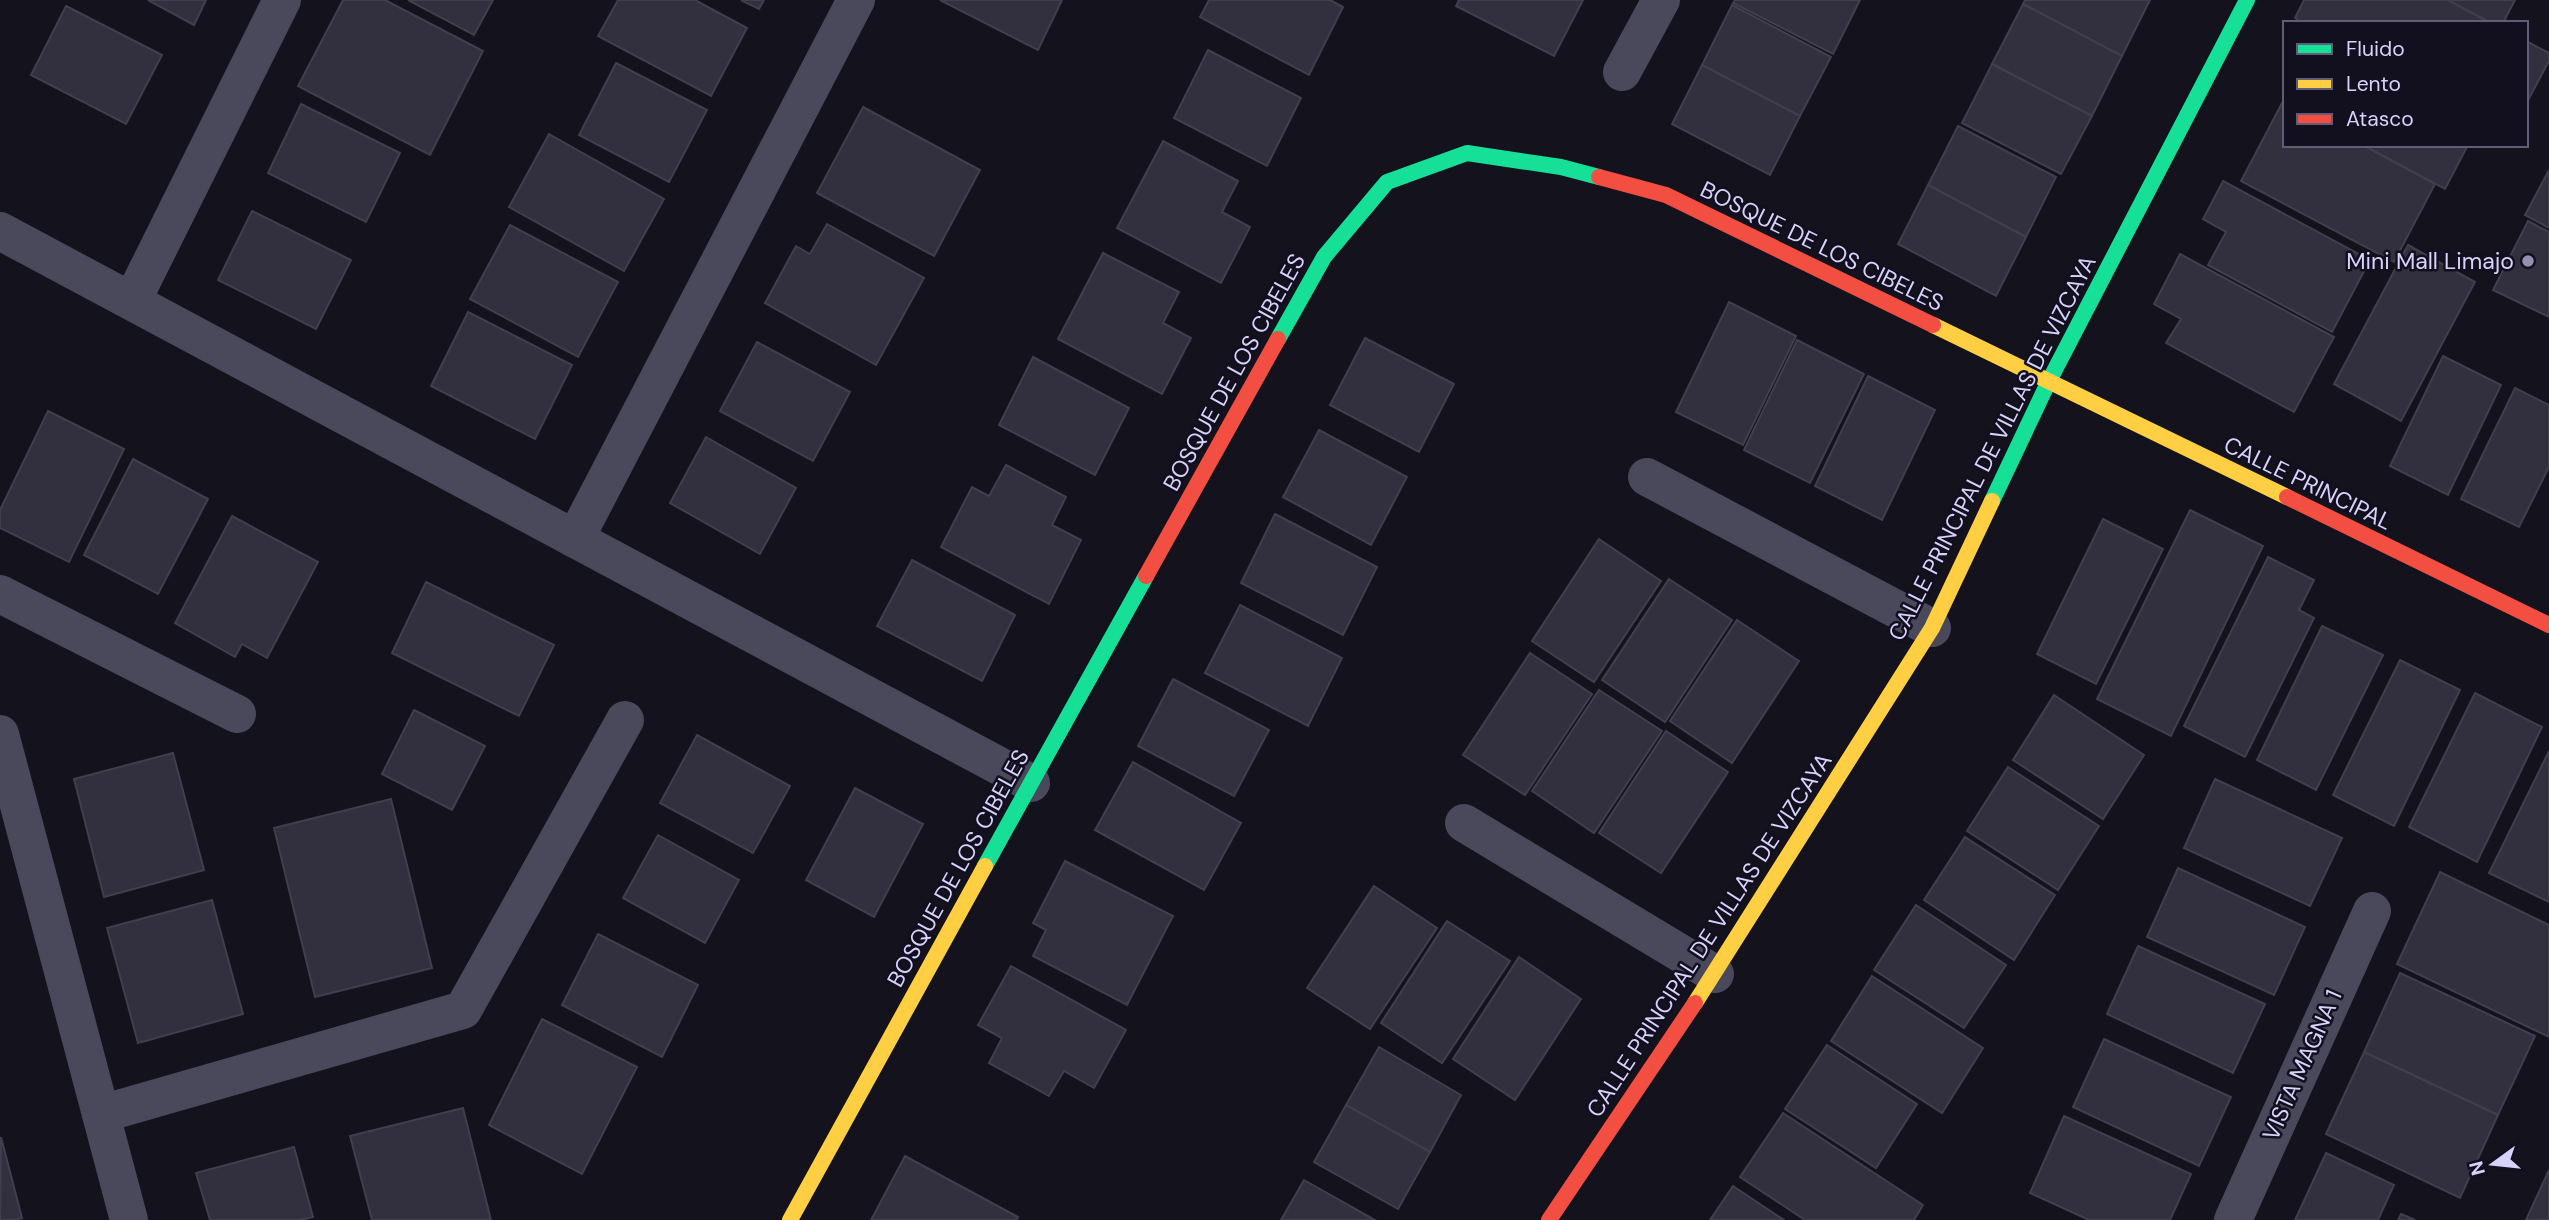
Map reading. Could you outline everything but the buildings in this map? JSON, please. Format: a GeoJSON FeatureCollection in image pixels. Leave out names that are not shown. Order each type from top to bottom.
{"type":"FeatureCollection","features":[{"type":"Feature","properties":{"kind":"street"},"geometry":{"type":"LineString","coordinates":[[132,301],[282,0]]}},
{"type":"Feature","properties":{"kind":"street"},"geometry":{"type":"LineString","coordinates":[[575,539],[856,0]]}},
{"type":"Feature","properties":{"kind":"street"},"geometry":{"type":"LineString","coordinates":[[1622,72],[1661,0]]}},
{"type":"Feature","properties":{"kind":"street","name":"CALLE PRINCIPAL DE VILLAS DE VIZCAYA"},"geometry":{"type":"LineString","coordinates":[[1549,1220],[1715,974],[1932,628],[2048,383],[2248,0]]}},
{"type":"Feature","properties":{"kind":"street","name":"BOSQUE DE LOS CIBELES"},"geometry":{"type":"LineString","coordinates":[[790,1220],[1324,257],[1387,182],[1467,153],[1561,167],[1666,195],[2048,383]]}},
{"type":"Feature","properties":{"kind":"street"},"geometry":{"type":"LineString","coordinates":[[0,231],[1031,783]]}},
{"type":"Feature","properties":{"kind":"street","name":"CALLE PRINCIPAL"},"geometry":{"type":"LineString","coordinates":[[2048,383],[2549,625]]}},
{"type":"Feature","properties":{"kind":"street"},"geometry":{"type":"LineString","coordinates":[[1647,477],[1932,628]]}},
{"type":"Feature","properties":{"kind":"street"},"geometry":{"type":"LineString","coordinates":[[0,594],[237,714]]}},
{"type":"Feature","properties":{"kind":"street"},"geometry":{"type":"LineString","coordinates":[[101,1114],[463,1010],[625,720]]}},
{"type":"Feature","properties":{"kind":"street"},"geometry":{"type":"LineString","coordinates":[[0,734],[129,1220]]}},
{"type":"Feature","properties":{"kind":"street"},"geometry":{"type":"LineString","coordinates":[[1464,823],[1715,974]]}},
{"type":"Feature","properties":{"kind":"street","name":"VISTA MAGNA 1"},"geometry":{"type":"LineString","coordinates":[[2233,1220],[2372,911]]}},
{"type":"Feature","properties":{"kind":"traffic: fast"},"geometry":{"type":"LineString","coordinates":[[1992,501],[2048,383],[2247,0]]}},
{"type":"Feature","properties":{"kind":"traffic: fast"},"geometry":{"type":"LineString","coordinates":[[1278,339],[1324,257],[1387,182],[1467,153],[1561,167],[1599,177]]}},
{"type":"Feature","properties":{"kind":"traffic: fast"},"geometry":{"type":"LineString","coordinates":[[985,866],[1146,576]]}},
{"type":"Feature","properties":{"kind":"traffic: slow"},"geometry":{"type":"LineString","coordinates":[[1933,325],[2287,497]]}},
{"type":"Feature","properties":{"kind":"traffic: slow"},"geometry":{"type":"LineString","coordinates":[[1695,1003],[1932,628],[1992,501]]}},
{"type":"Feature","properties":{"kind":"traffic: slow"},"geometry":{"type":"LineString","coordinates":[[790,1220],[985,866]]}},
{"type":"Feature","properties":{"kind":"traffic: jam"},"geometry":{"type":"LineString","coordinates":[[1599,177],[1666,195],[1933,325]]}},
{"type":"Feature","properties":{"kind":"traffic: jam"},"geometry":{"type":"LineString","coordinates":[[1146,576],[1278,339]]}},
{"type":"Feature","properties":{"kind":"traffic: jam"},"geometry":{"type":"LineString","coordinates":[[2287,497],[2549,625]]}},
{"type":"Feature","properties":{"kind":"traffic: jam"},"geometry":{"type":"LineString","coordinates":[[1549,1220],[1695,1003]]}},
{"type":"Feature","properties":{"kind":"place","name":"Mini Mall Limajo"},"geometry":{"type":"Point","coordinates":[2528,261]}}]}
